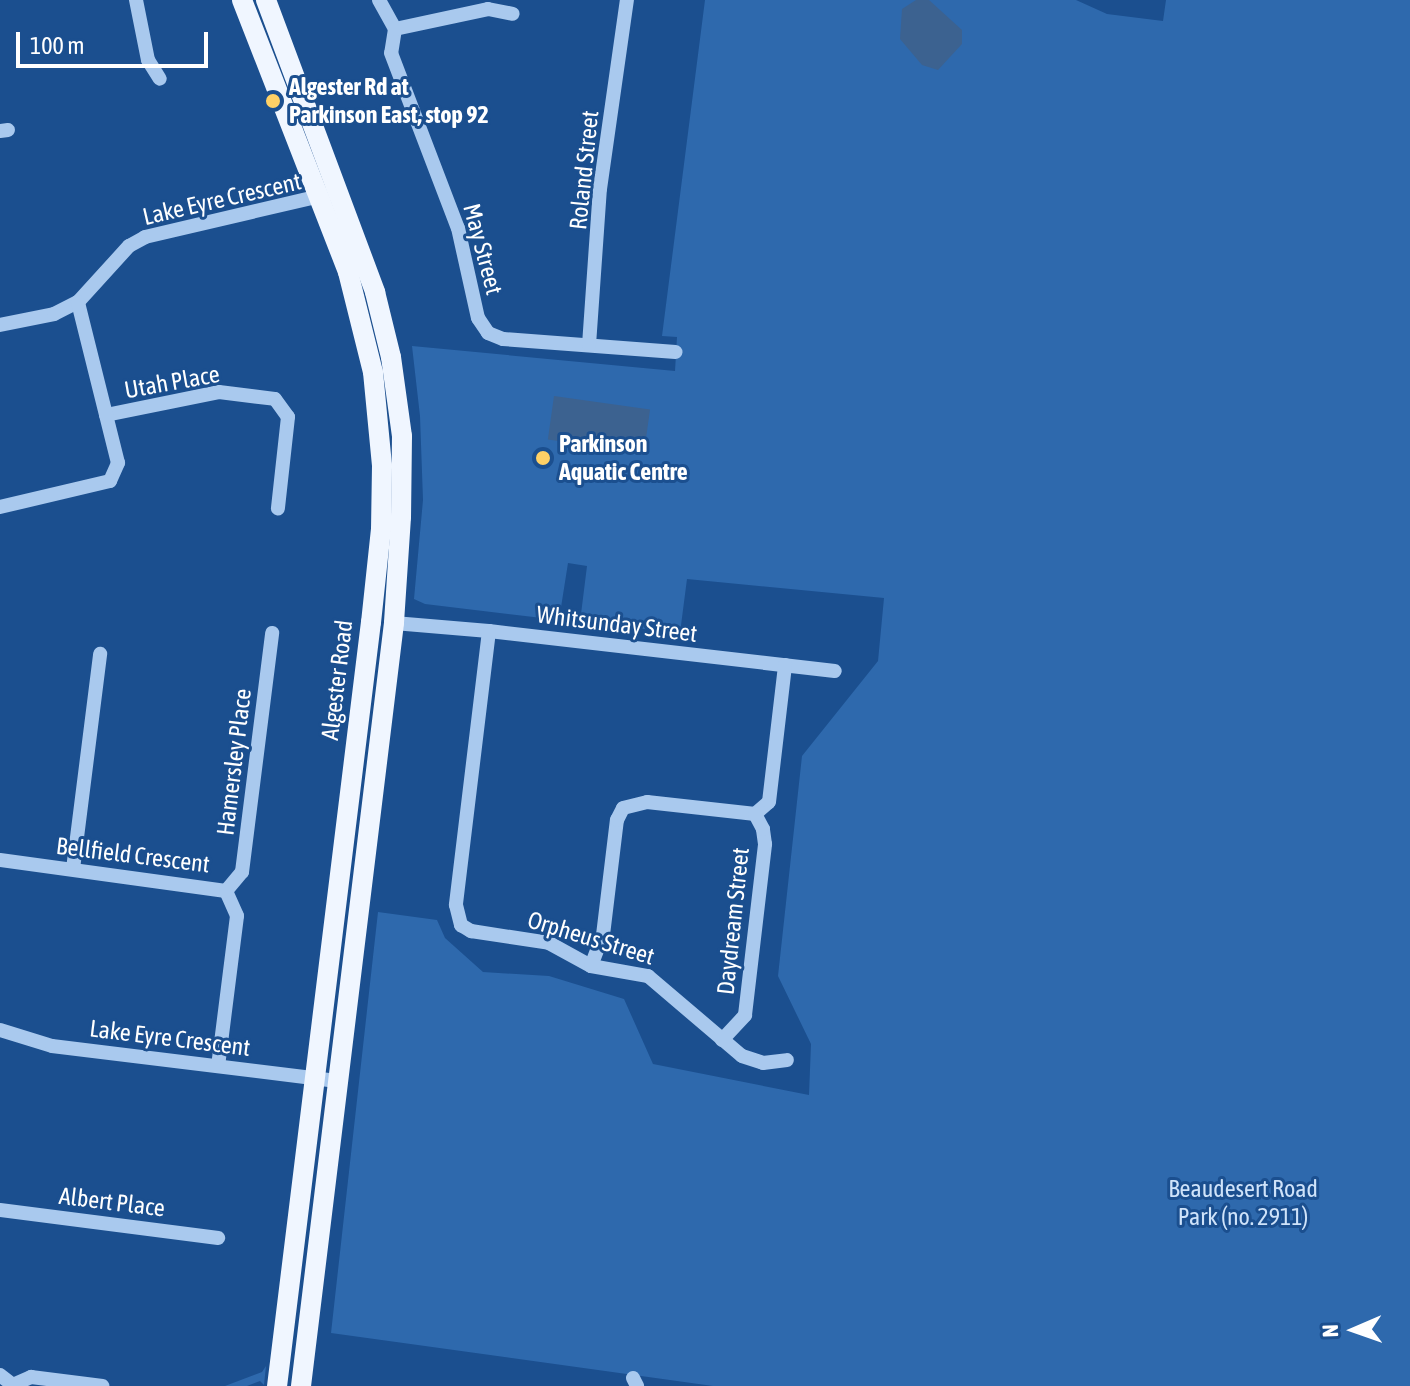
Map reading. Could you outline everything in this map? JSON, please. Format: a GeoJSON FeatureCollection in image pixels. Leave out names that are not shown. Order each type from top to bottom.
{"type":"FeatureCollection","features":[{"type":"Feature","properties":{"kind":"main road","name":"Algester Road"},"geometry":{"type":"LineString","coordinates":[[242,0],[375,292],[398,400],[403,473],[394,623],[301,1386]]}},
{"type":"Feature","properties":{"kind":"main road","name":"Algester Road"},"geometry":{"type":"LineString","coordinates":[[266,0],[329,194],[361,319],[379,419],[381,529],[277,1386]]}},
{"type":"Feature","properties":{"kind":"main road"},"geometry":{"type":"LineString","coordinates":[[371,622],[394,623]]}},
{"type":"Feature","properties":{"kind":"street"},"geometry":{"type":"LineString","coordinates":[[136,0],[148,60],[160,79]]}},
{"type":"Feature","properties":{"kind":"street","name":"May Street"},"geometry":{"type":"LineString","coordinates":[[379,0],[395,29],[391,53],[458,228],[478,318],[488,333],[503,339],[676,352]]}},
{"type":"Feature","properties":{"kind":"street","name":"Roland Street"},"geometry":{"type":"LineString","coordinates":[[589,345],[600,189],[627,0]]}},
{"type":"Feature","properties":{"kind":"street"},"geometry":{"type":"LineString","coordinates":[[395,29],[488,9],[513,14]]}},
{"type":"Feature","properties":{"kind":"street","name":"Lake Eyre Crescent"},"geometry":{"type":"LineString","coordinates":[[0,325],[54,314],[78,302],[129,246],[145,237],[329,194]]}},
{"type":"Feature","properties":{"kind":"street"},"geometry":{"type":"LineString","coordinates":[[0,507],[110,481],[118,463],[78,302]]}},
{"type":"Feature","properties":{"kind":"street","name":"Utah Place"},"geometry":{"type":"LineString","coordinates":[[106,415],[219,392],[275,399],[288,417],[278,508]]}},
{"type":"Feature","properties":{"kind":"street","name":"Whitsunday Street"},"geometry":{"type":"LineString","coordinates":[[394,623],[835,671]]}},
{"type":"Feature","properties":{"kind":"street","name":"Orpheus Street"},"geometry":{"type":"LineString","coordinates":[[489,631],[457,917],[461,925],[471,931],[549,943],[591,966],[648,976],[742,1056],[763,1063],[787,1060]]}},
{"type":"Feature","properties":{"kind":"street","name":"Hamersley Place"},"geometry":{"type":"LineString","coordinates":[[226,891],[242,872],[272,633]]}},
{"type":"Feature","properties":{"kind":"street"},"geometry":{"type":"LineString","coordinates":[[73,869],[100,654]]}},
{"type":"Feature","properties":{"kind":"street","name":"Daydream Street"},"geometry":{"type":"LineString","coordinates":[[722,1040],[745,1015],[765,844],[755,814],[769,802],[785,665]]}},
{"type":"Feature","properties":{"kind":"street"},"geometry":{"type":"LineString","coordinates":[[591,966],[603,935],[617,820],[623,808],[647,802],[755,814]]}},
{"type":"Feature","properties":{"kind":"street","name":"Bellfield Crescent"},"geometry":{"type":"LineString","coordinates":[[0,860],[226,891],[237,916],[218,1066]]}},
{"type":"Feature","properties":{"kind":"street","name":"Lake Eyre Crescent"},"geometry":{"type":"LineString","coordinates":[[0,1030],[52,1046],[337,1081]]}},
{"type":"Feature","properties":{"kind":"street","name":"Albert Place"},"geometry":{"type":"LineString","coordinates":[[0,1210],[218,1238]]}},
{"type":"Feature","properties":{"kind":"street"},"geometry":{"type":"LineString","coordinates":[[0,1375],[13,1386],[31,1377],[102,1386]]}},
{"type":"Feature","properties":{"kind":"green space","name":"Beaudesert Road Park (no. 2911)"},"geometry":{"type":"Polygon","coordinates":[[[705,0],[1076,0],[1107,14],[1163,21],[1166,0],[1410,0],[1410,1386],[713,1386],[331,1333],[378,912],[437,920],[445,938],[483,972],[549,976],[624,999],[653,1064],[809,1095],[811,1044],[778,976],[802,756],[878,661],[884,598],[687,579],[680,633],[580,622],[587,566],[568,563],[559,620],[425,604],[414,599],[423,500],[420,416],[412,346],[675,371],[677,337],[662,336],[705,0]]]}},
{"type":"Feature","properties":{"kind":"green space"},"geometry":{"type":"Polygon","coordinates":[[[266,1366],[264,1385],[260,1381],[247,1386],[225,1386],[262,1372],[266,1366]]]}},
{"type":"Feature","properties":{"kind":"shaded area"},"geometry":{"type":"Polygon","coordinates":[[[916,0],[929,0],[962,30],[962,44],[938,70],[922,65],[900,39],[902,9],[916,0]]]}},
{"type":"Feature","properties":{"kind":"shaded area"},"geometry":{"type":"Polygon","coordinates":[[[554,396],[650,409],[644,453],[548,440],[554,396]]]}},
{"type":"Feature","properties":{"kind":"place","name":"Algester Rd at Parkinson East, stop 92"},"geometry":{"type":"Point","coordinates":[273,101]}},
{"type":"Feature","properties":{"kind":"place","name":"Parkinson Aquatic Centre"},"geometry":{"type":"Point","coordinates":[543,458]}}]}
